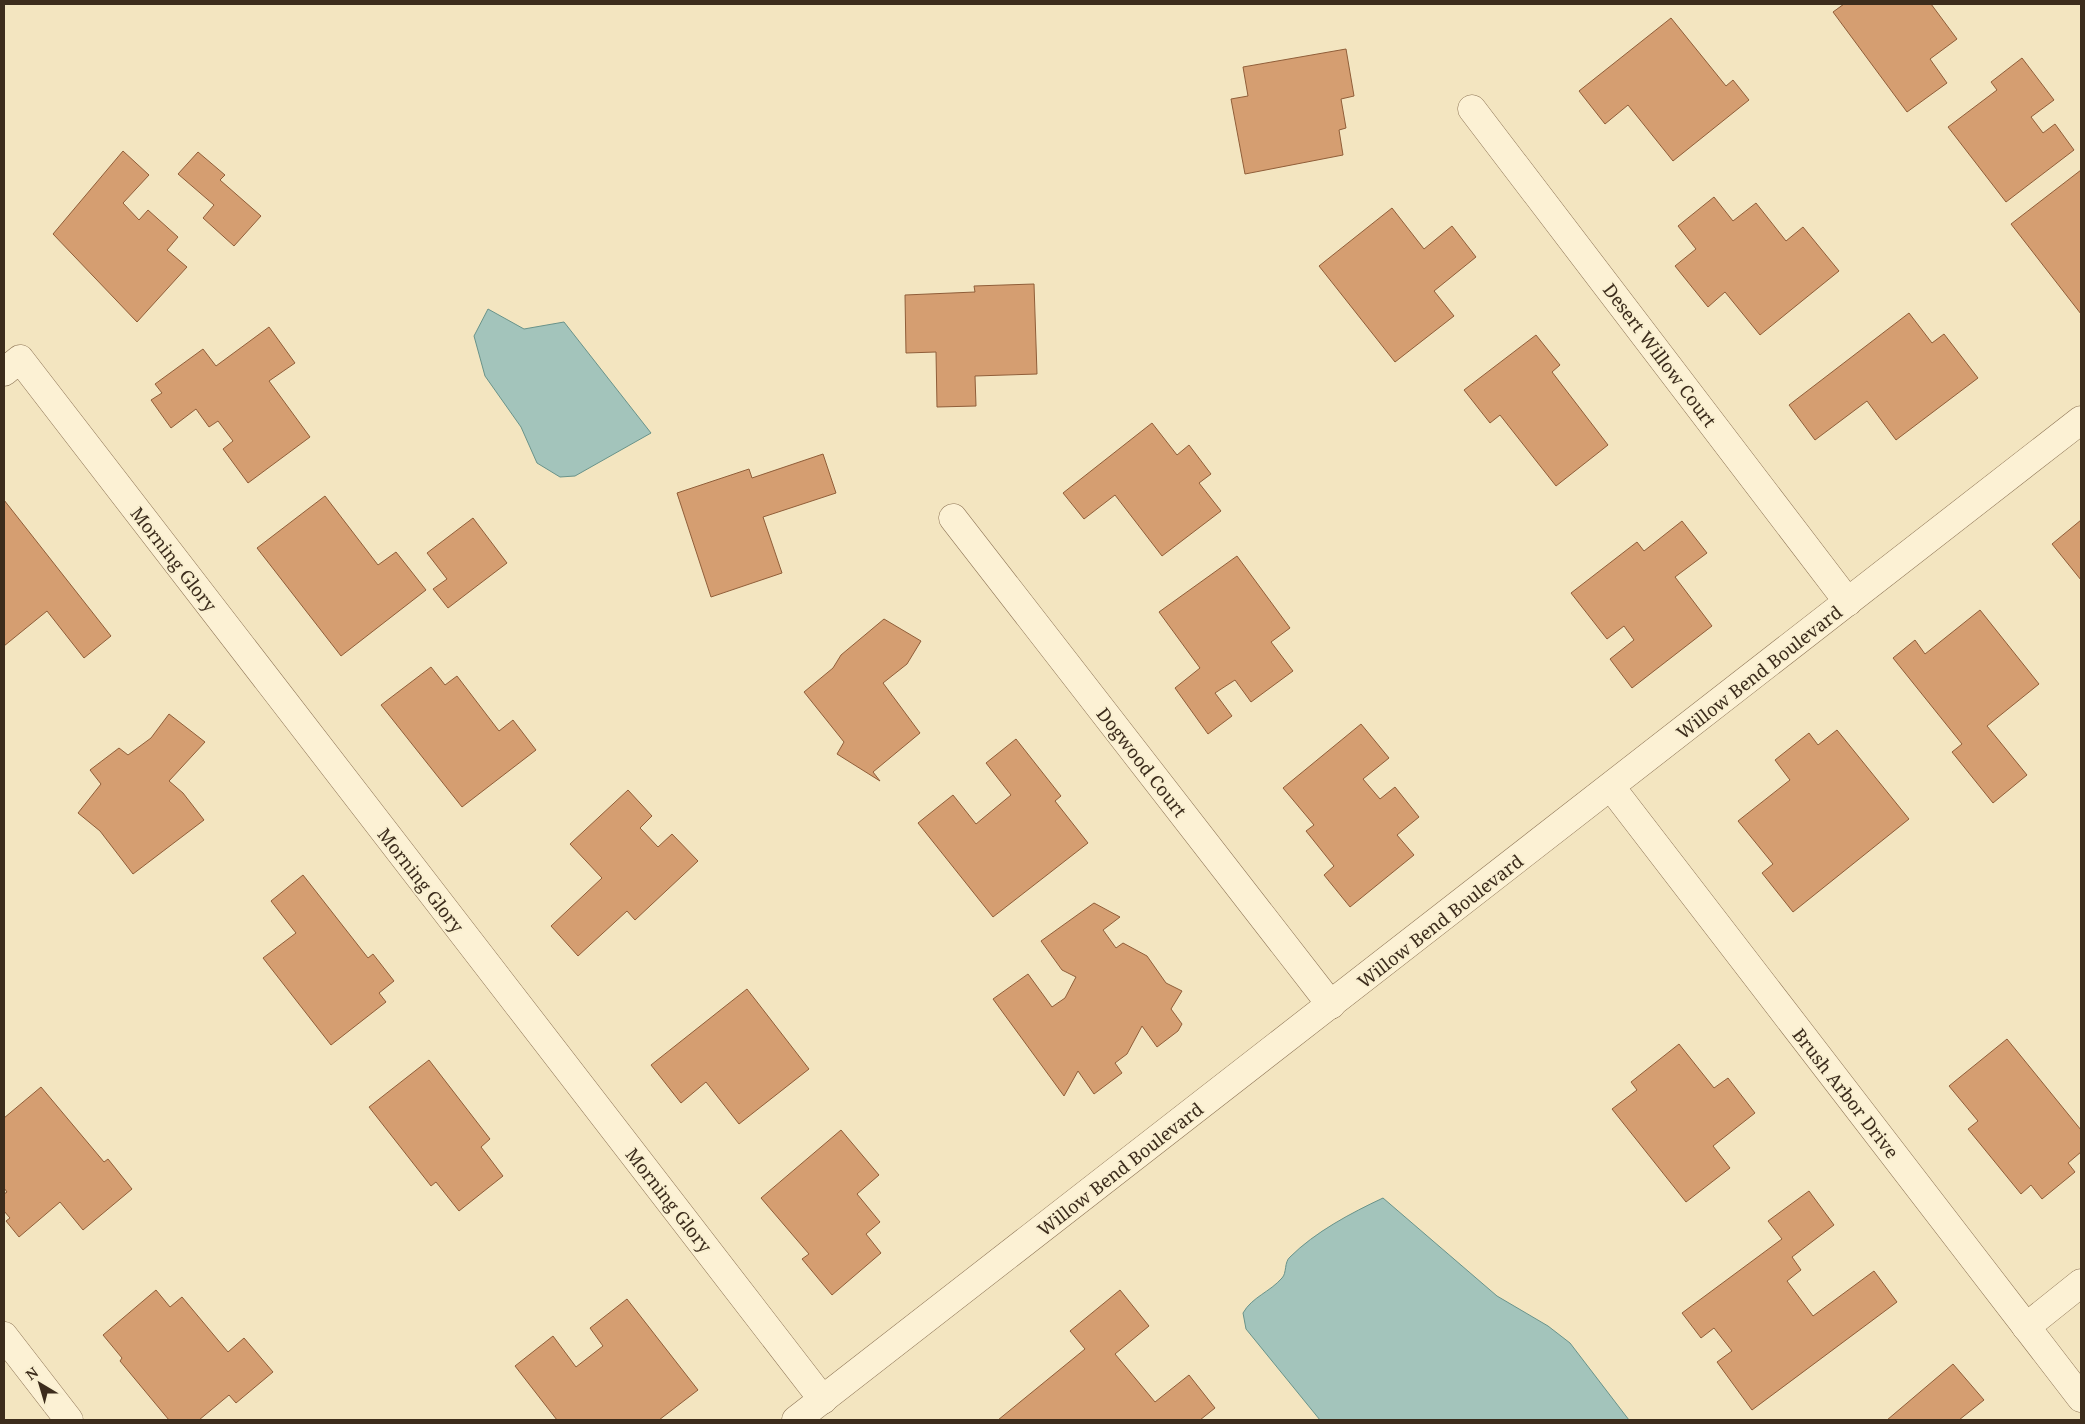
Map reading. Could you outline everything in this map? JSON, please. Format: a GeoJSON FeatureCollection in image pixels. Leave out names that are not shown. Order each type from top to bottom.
{"type":"FeatureCollection","features":[{"type":"Feature","properties":{"kind":"street","name":"Desert Willow Court"},"geometry":{"type":"LineString","coordinates":[[1472,109],[1848,602]]}},
{"type":"Feature","properties":{"kind":"street","name":"Morning Glory"},"geometry":{"type":"LineString","coordinates":[[12,366],[822,1400]]}},
{"type":"Feature","properties":{"kind":"street","name":"Willow Bend Boulevard"},"geometry":{"type":"LineString","coordinates":[[796,1420],[1331,1006],[2081,420]]}},
{"type":"Feature","properties":{"kind":"street","name":"Dogwood Court"},"geometry":{"type":"LineString","coordinates":[[953,518],[1331,1006]]}},
{"type":"Feature","properties":{"kind":"street","name":"Brush Arbor Drive"},"geometry":{"type":"LineString","coordinates":[[1611,787],[2081,1398]]}},
{"type":"Feature","properties":{"kind":"street"},"geometry":{"type":"LineString","coordinates":[[2026,1327],[2081,1284]]}},
{"type":"Feature","properties":{"kind":"street"},"geometry":{"type":"LineString","coordinates":[[4,1336],[69,1420]]}},
{"type":"Feature","properties":{"kind":"water"},"geometry":{"type":"Polygon","coordinates":[[[488,309],[524,329],[564,322],[651,433],[575,476],[560,477],[537,463],[521,427],[485,376],[474,336],[488,309]]]}},
{"type":"Feature","properties":{"kind":"water"},"geometry":{"type":"Polygon","coordinates":[[[1383,1198],[1497,1296],[1548,1326],[1570,1343],[1629,1420],[1320,1420],[1246,1329],[1243,1313],[1251,1303],[1282,1278],[1288,1259],[1300,1248],[1334,1224],[1383,1198]]]}},
{"type":"Feature","properties":{"kind":"building"},"geometry":{"type":"Polygon","coordinates":[[[1844,4],[1931,4],[1957,39],[1930,59],[1947,83],[1907,112],[1833,12],[1844,4]]]}},
{"type":"Feature","properties":{"kind":"building"},"geometry":{"type":"Polygon","coordinates":[[[1671,18],[1726,86],[1733,80],[1749,100],[1673,161],[1628,105],[1605,124],[1579,91],[1671,18]]]}},
{"type":"Feature","properties":{"kind":"building"},"geometry":{"type":"Polygon","coordinates":[[[1346,49],[1354,96],[1341,99],[1346,128],[1339,130],[1343,155],[1245,174],[1231,99],[1248,96],[1243,67],[1346,49]]]}},
{"type":"Feature","properties":{"kind":"building"},"geometry":{"type":"Polygon","coordinates":[[[2022,58],[2054,100],[2031,117],[2043,133],[2055,124],[2074,150],[2006,202],[1948,127],[1997,90],[1991,82],[2022,58]]]}},
{"type":"Feature","properties":{"kind":"building"},"geometry":{"type":"Polygon","coordinates":[[[123,151],[149,175],[123,203],[139,220],[148,210],[178,237],[167,250],[187,267],[137,322],[53,234],[123,151]]]}},
{"type":"Feature","properties":{"kind":"building"},"geometry":{"type":"Polygon","coordinates":[[[198,152],[225,175],[220,180],[261,216],[234,246],[203,218],[214,205],[178,174],[198,152]]]}},
{"type":"Feature","properties":{"kind":"building"},"geometry":{"type":"Polygon","coordinates":[[[2081,170],[2081,314],[2011,224],[2081,170]]]}},
{"type":"Feature","properties":{"kind":"building"},"geometry":{"type":"Polygon","coordinates":[[[1714,197],[1733,221],[1756,203],[1786,241],[1803,227],[1839,271],[1760,335],[1725,292],[1708,307],[1675,266],[1696,249],[1678,226],[1714,197]]]}},
{"type":"Feature","properties":{"kind":"building"},"geometry":{"type":"Polygon","coordinates":[[[1392,208],[1424,249],[1452,226],[1476,257],[1434,291],[1454,316],[1395,362],[1319,266],[1392,208]]]}},
{"type":"Feature","properties":{"kind":"building"},"geometry":{"type":"Polygon","coordinates":[[[1034,284],[1037,374],[975,376],[976,406],[937,407],[936,352],[906,353],[905,295],[975,292],[974,286],[1034,284]]]}},
{"type":"Feature","properties":{"kind":"building"},"geometry":{"type":"Polygon","coordinates":[[[1909,313],[1932,343],[1944,334],[1978,378],[1896,440],[1867,401],[1815,440],[1789,405],[1909,313]]]}},
{"type":"Feature","properties":{"kind":"building"},"geometry":{"type":"Polygon","coordinates":[[[269,327],[295,363],[269,381],[310,437],[248,483],[223,449],[233,441],[218,421],[209,427],[196,409],[171,428],[151,400],[162,393],[155,384],[203,349],[216,366],[269,327]]]}},
{"type":"Feature","properties":{"kind":"building"},"geometry":{"type":"Polygon","coordinates":[[[1536,335],[1560,365],[1552,372],[1608,445],[1556,486],[1500,415],[1490,423],[1464,390],[1536,335]]]}},
{"type":"Feature","properties":{"kind":"building"},"geometry":{"type":"Polygon","coordinates":[[[1152,423],[1177,455],[1189,445],[1211,474],[1199,483],[1221,511],[1162,556],[1115,495],[1084,519],[1063,493],[1152,423]]]}},
{"type":"Feature","properties":{"kind":"building"},"geometry":{"type":"Polygon","coordinates":[[[823,454],[836,493],[763,517],[782,573],[711,597],[677,493],[749,469],[752,478],[823,454]]]}},
{"type":"Feature","properties":{"kind":"building"},"geometry":{"type":"Polygon","coordinates":[[[325,496],[378,565],[396,552],[426,590],[341,656],[257,548],[325,496]]]}},
{"type":"Feature","properties":{"kind":"building"},"geometry":{"type":"Polygon","coordinates":[[[4,500],[111,636],[84,658],[47,611],[4,646],[4,500]]]}},
{"type":"Feature","properties":{"kind":"building"},"geometry":{"type":"Polygon","coordinates":[[[473,518],[507,563],[448,608],[433,589],[447,579],[427,553],[473,518]]]}},
{"type":"Feature","properties":{"kind":"building"},"geometry":{"type":"Polygon","coordinates":[[[2081,520],[2081,580],[2052,544],[2081,520]]]}},
{"type":"Feature","properties":{"kind":"building"},"geometry":{"type":"Polygon","coordinates":[[[1682,521],[1707,553],[1675,577],[1712,626],[1632,688],[1610,659],[1634,640],[1624,626],[1607,639],[1571,593],[1637,542],[1644,551],[1682,521]]]}},
{"type":"Feature","properties":{"kind":"building"},"geometry":{"type":"Polygon","coordinates":[[[1237,556],[1290,628],[1271,642],[1293,671],[1251,702],[1235,680],[1215,693],[1232,716],[1208,734],[1175,688],[1200,668],[1159,612],[1237,556]]]}},
{"type":"Feature","properties":{"kind":"building"},"geometry":{"type":"Polygon","coordinates":[[[1980,610],[2039,684],[1987,726],[2027,775],[1993,803],[1952,752],[1962,744],[1893,658],[1915,640],[1925,654],[1980,610]]]}},
{"type":"Feature","properties":{"kind":"building"},"geometry":{"type":"Polygon","coordinates":[[[884,619],[921,641],[907,664],[883,683],[920,733],[873,772],[880,781],[837,754],[844,742],[804,692],[833,668],[841,655],[884,619]]]}},
{"type":"Feature","properties":{"kind":"building"},"geometry":{"type":"Polygon","coordinates":[[[431,667],[445,685],[457,676],[499,731],[513,720],[536,750],[462,807],[381,705],[431,667]]]}},
{"type":"Feature","properties":{"kind":"building"},"geometry":{"type":"Polygon","coordinates":[[[169,714],[205,742],[169,781],[183,793],[204,820],[133,874],[100,831],[78,813],[101,784],[90,770],[119,748],[128,755],[151,738],[169,714]]]}},
{"type":"Feature","properties":{"kind":"building"},"geometry":{"type":"Polygon","coordinates":[[[1361,724],[1389,758],[1363,779],[1380,799],[1395,787],[1419,817],[1397,835],[1414,855],[1350,907],[1324,875],[1334,866],[1306,831],[1314,825],[1283,788],[1361,724]]]}},
{"type":"Feature","properties":{"kind":"building"},"geometry":{"type":"Polygon","coordinates":[[[1837,730],[1909,819],[1793,912],[1762,873],[1773,864],[1738,821],[1790,780],[1775,760],[1809,733],[1818,745],[1837,730]]]}},
{"type":"Feature","properties":{"kind":"building"},"geometry":{"type":"Polygon","coordinates":[[[1016,739],[1061,796],[1055,801],[1088,843],[993,917],[918,823],[953,795],[976,824],[1011,795],[986,763],[1016,739]]]}},
{"type":"Feature","properties":{"kind":"building"},"geometry":{"type":"Polygon","coordinates":[[[628,790],[652,816],[640,828],[658,847],[672,834],[698,861],[635,920],[627,911],[578,956],[551,926],[602,878],[570,844],[628,790]]]}},
{"type":"Feature","properties":{"kind":"building"},"geometry":{"type":"Polygon","coordinates":[[[303,875],[368,958],[373,954],[394,981],[379,993],[386,1002],[331,1045],[263,958],[296,933],[271,901],[303,875]]]}},
{"type":"Feature","properties":{"kind":"building"},"geometry":{"type":"Polygon","coordinates":[[[1094,903],[1120,917],[1103,930],[1116,948],[1123,943],[1147,956],[1166,983],[1182,991],[1171,1009],[1182,1024],[1178,1031],[1157,1047],[1142,1026],[1127,1054],[1115,1063],[1122,1073],[1094,1094],[1078,1071],[1064,1096],[993,999],[1028,974],[1052,1007],[1065,998],[1076,977],[1062,970],[1041,941],[1094,903]]]}},
{"type":"Feature","properties":{"kind":"building"},"geometry":{"type":"Polygon","coordinates":[[[747,989],[809,1069],[739,1124],[706,1082],[681,1103],[651,1065],[747,989]]]}},
{"type":"Feature","properties":{"kind":"building"},"geometry":{"type":"Polygon","coordinates":[[[2007,1039],[2081,1130],[2081,1152],[2068,1163],[2075,1172],[2042,1199],[2031,1185],[2021,1194],[1968,1129],[1978,1121],[1949,1086],[2007,1039]]]}},
{"type":"Feature","properties":{"kind":"building"},"geometry":{"type":"Polygon","coordinates":[[[1679,1044],[1714,1088],[1728,1078],[1755,1113],[1713,1146],[1730,1168],[1686,1202],[1612,1109],[1637,1090],[1631,1082],[1679,1044]]]}},
{"type":"Feature","properties":{"kind":"building"},"geometry":{"type":"Polygon","coordinates":[[[429,1060],[490,1139],[481,1147],[503,1176],[459,1211],[436,1182],[431,1186],[369,1107],[429,1060]]]}},
{"type":"Feature","properties":{"kind":"building"},"geometry":{"type":"Polygon","coordinates":[[[41,1087],[104,1162],[108,1159],[132,1189],[83,1230],[60,1202],[19,1237],[6,1221],[10,1218],[4,1211],[4,1194],[7,1192],[4,1188],[4,1118],[41,1087]]]}},
{"type":"Feature","properties":{"kind":"building"},"geometry":{"type":"Polygon","coordinates":[[[841,1130],[879,1175],[857,1194],[880,1222],[866,1234],[881,1253],[832,1295],[802,1259],[809,1254],[761,1198],[841,1130]]]}},
{"type":"Feature","properties":{"kind":"building"},"geometry":{"type":"Polygon","coordinates":[[[1809,1191],[1834,1225],[1792,1257],[1801,1270],[1787,1281],[1813,1316],[1874,1271],[1897,1302],[1752,1410],[1717,1362],[1732,1351],[1714,1328],[1701,1338],[1682,1313],[1782,1239],[1768,1221],[1809,1191]]]}},
{"type":"Feature","properties":{"kind":"building"},"geometry":{"type":"Polygon","coordinates":[[[156,1290],[170,1307],[182,1297],[228,1352],[244,1338],[273,1372],[236,1403],[229,1395],[199,1420],[169,1420],[120,1361],[122,1358],[103,1335],[156,1290]]]}},
{"type":"Feature","properties":{"kind":"building"},"geometry":{"type":"Polygon","coordinates":[[[1120,1290],[1149,1326],[1115,1354],[1155,1402],[1189,1375],[1215,1408],[1200,1420],[998,1420],[1085,1349],[1070,1331],[1120,1290]]]}},
{"type":"Feature","properties":{"kind":"building"},"geometry":{"type":"Polygon","coordinates":[[[627,1299],[698,1390],[659,1420],[557,1420],[515,1366],[553,1336],[576,1367],[603,1346],[590,1328],[627,1299]]]}},
{"type":"Feature","properties":{"kind":"building"},"geometry":{"type":"Polygon","coordinates":[[[1953,1364],[1984,1400],[1959,1420],[1887,1420],[1953,1364]]]}}]}
